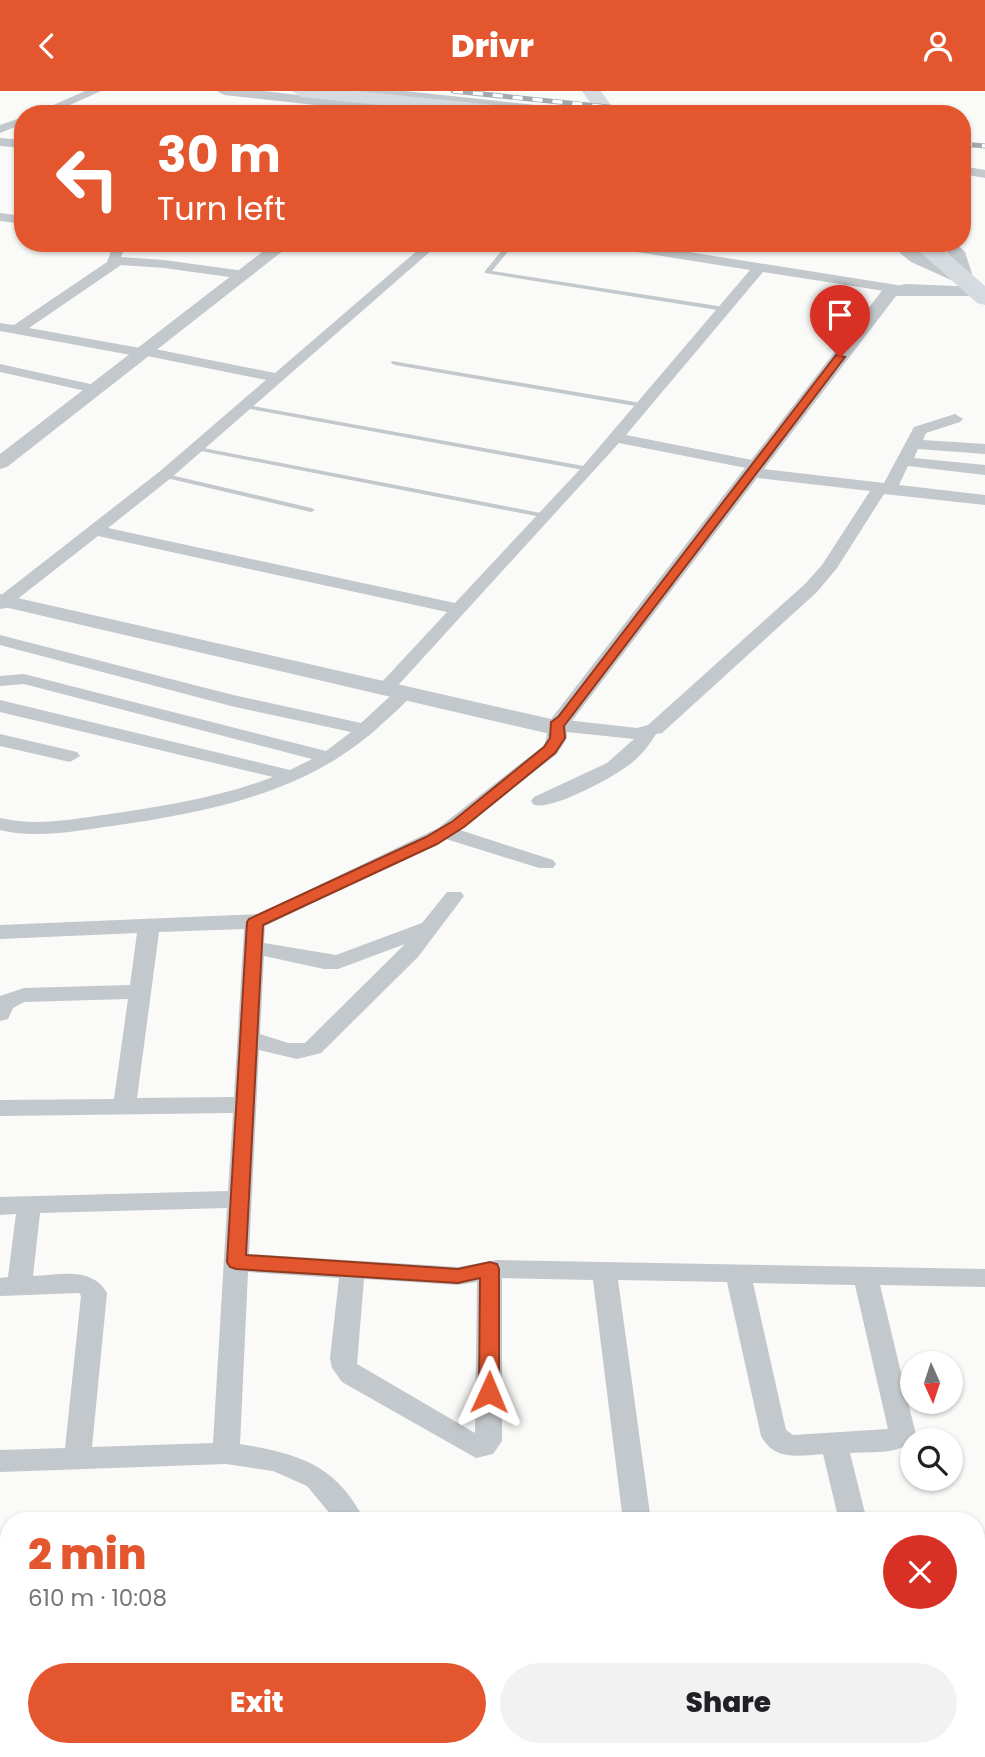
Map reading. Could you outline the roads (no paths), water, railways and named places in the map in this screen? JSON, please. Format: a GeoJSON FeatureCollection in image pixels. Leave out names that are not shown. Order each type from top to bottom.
{"type":"FeatureCollection","features":[{"type":"Feature","properties":{"kind":"highway"},"geometry":{"type":"LineString","coordinates":[[301,91],[437,105]]}},
{"type":"Feature","properties":{"kind":"highway"},"geometry":{"type":"LineString","coordinates":[[941,252],[978,290]]}},
{"type":"Feature","properties":{"kind":"street"},"geometry":{"type":"LineString","coordinates":[[61,105],[95,91]]}},
{"type":"Feature","properties":{"kind":"street"},"geometry":{"type":"LineString","coordinates":[[224,91],[348,105]]}},
{"type":"Feature","properties":{"kind":"street"},"geometry":{"type":"LineString","coordinates":[[365,91],[496,105]]}},
{"type":"Feature","properties":{"kind":"street"},"geometry":{"type":"LineString","coordinates":[[116,252],[113,259],[117,262]]}},
{"type":"Feature","properties":{"kind":"street"},"geometry":{"type":"LineString","coordinates":[[0,463],[273,252]]}},
{"type":"Feature","properties":{"kind":"street"},"geometry":{"type":"LineString","coordinates":[[1,602],[165,475],[423,252]]}},
{"type":"Feature","properties":{"kind":"street"},"geometry":{"type":"LineString","coordinates":[[660,252],[897,289],[978,290]]}},
{"type":"Feature","properties":{"kind":"street"},"geometry":{"type":"LineString","coordinates":[[909,252],[978,290]]}},
{"type":"Feature","properties":{"kind":"street"},"geometry":{"type":"LineString","coordinates":[[17,330],[117,262],[164,264],[244,275]]}},
{"type":"Feature","properties":{"kind":"street"},"geometry":{"type":"LineString","coordinates":[[3,827],[68,826],[138,817],[232,797],[293,776],[328,757],[365,730],[459,609],[589,469],[759,268]]}},
{"type":"Feature","properties":{"kind":"street"},"geometry":{"type":"LineString","coordinates":[[556,725],[563,720],[890,292],[897,289]]}},
{"type":"Feature","properties":{"kind":"street"},"geometry":{"type":"LineString","coordinates":[[0,327],[278,378]]}},
{"type":"Feature","properties":{"kind":"street"},"geometry":{"type":"LineString","coordinates":[[0,368],[96,389]]}},
{"type":"Feature","properties":{"kind":"street"},"geometry":{"type":"LineString","coordinates":[[541,800],[599,776],[631,756],[648,733],[811,589],[884,490],[922,428],[955,419]]}},
{"type":"Feature","properties":{"kind":"street"},"geometry":{"type":"LineString","coordinates":[[614,437],[754,469],[884,490],[985,500]]}},
{"type":"Feature","properties":{"kind":"street"},"geometry":{"type":"LineString","coordinates":[[914,444],[985,449]]}},
{"type":"Feature","properties":{"kind":"street"},"geometry":{"type":"LineString","coordinates":[[902,461],[985,470]]}},
{"type":"Feature","properties":{"kind":"street"},"geometry":{"type":"LineString","coordinates":[[94,530],[459,609]]}},
{"type":"Feature","properties":{"kind":"street"},"geometry":{"type":"LineString","coordinates":[[1,602],[546,726],[648,733]]}},
{"type":"Feature","properties":{"kind":"street"},"geometry":{"type":"LineString","coordinates":[[0,640],[231,700],[365,730]]}},
{"type":"Feature","properties":{"kind":"street"},"geometry":{"type":"LineString","coordinates":[[0,681],[24,679],[328,757]]}},
{"type":"Feature","properties":{"kind":"street"},"geometry":{"type":"LineString","coordinates":[[0,706],[293,776]]}},
{"type":"Feature","properties":{"kind":"street"},"geometry":{"type":"LineString","coordinates":[[0,932],[255,922],[445,832],[550,750],[558,738],[556,725]]}},
{"type":"Feature","properties":{"kind":"street"},"geometry":{"type":"LineString","coordinates":[[0,740],[70,756]]}},
{"type":"Feature","properties":{"kind":"street"},"geometry":{"type":"LineString","coordinates":[[445,832],[546,864]]}},
{"type":"Feature","properties":{"kind":"street"},"geometry":{"type":"LineString","coordinates":[[248,1038],[290,1052],[313,1048],[402,960],[454,896]]}},
{"type":"Feature","properties":{"kind":"street"},"geometry":{"type":"LineString","coordinates":[[226,1453],[255,922]]}},
{"type":"Feature","properties":{"kind":"street"},"geometry":{"type":"LineString","coordinates":[[124,1107],[149,926]]}},
{"type":"Feature","properties":{"kind":"street"},"geometry":{"type":"LineString","coordinates":[[253,947],[324,962],[338,962],[429,928]]}},
{"type":"Feature","properties":{"kind":"street"},"geometry":{"type":"LineString","coordinates":[[0,1014],[2,1006],[10,997],[140,992]]}},
{"type":"Feature","properties":{"kind":"street"},"geometry":{"type":"LineString","coordinates":[[0,1108],[244,1105]]}},
{"type":"Feature","properties":{"kind":"street"},"geometry":{"type":"LineString","coordinates":[[0,1206],[238,1199]]}},
{"type":"Feature","properties":{"kind":"street"},"geometry":{"type":"LineString","coordinates":[[29,1205],[10,1286],[85,1285],[94,1293],[77,1458]]}},
{"type":"Feature","properties":{"kind":"street"},"geometry":{"type":"LineString","coordinates":[[236,1262],[458,1276],[490,1269],[985,1278]]}},
{"type":"Feature","properties":{"kind":"street"},"geometry":{"type":"LineString","coordinates":[[352,1269],[343,1358],[345,1369],[476,1447],[484,1446],[488,1441],[490,1269]]}},
{"type":"Feature","properties":{"kind":"street"},"geometry":{"type":"LineString","coordinates":[[604,1271],[636,1512]]}},
{"type":"Feature","properties":{"kind":"street"},"geometry":{"type":"LineString","coordinates":[[738,1274],[774,1436],[788,1446],[899,1439],[903,1435],[865,1276]]}},
{"type":"Feature","properties":{"kind":"street"},"geometry":{"type":"LineString","coordinates":[[834,1443],[851,1512]]}},
{"type":"Feature","properties":{"kind":"street"},"geometry":{"type":"LineString","coordinates":[[0,1461],[226,1453],[276,1461],[317,1478],[346,1512]]}},
{"type":"Feature","properties":{"kind":"lane"},"geometry":{"type":"LineString","coordinates":[[504,252],[487,272],[724,309]]}},
{"type":"Feature","properties":{"kind":"lane"},"geometry":{"type":"LineString","coordinates":[[396,363],[641,405]]}},
{"type":"Feature","properties":{"kind":"lane"},"geometry":{"type":"LineString","coordinates":[[245,406],[589,469]]}},
{"type":"Feature","properties":{"kind":"lane"},"geometry":{"type":"LineString","coordinates":[[196,448],[546,516]]}},
{"type":"Feature","properties":{"kind":"lane"},"geometry":{"type":"LineString","coordinates":[[165,475],[311,510]]}},
{"type":"Feature","properties":{"kind":"railway"},"geometry":{"type":"LineString","coordinates":[[453,91],[589,105]]}},
{"type":"Feature","properties":{"kind":"railway"},"geometry":{"type":"LineString","coordinates":[[971,145],[985,146]]}}]}
